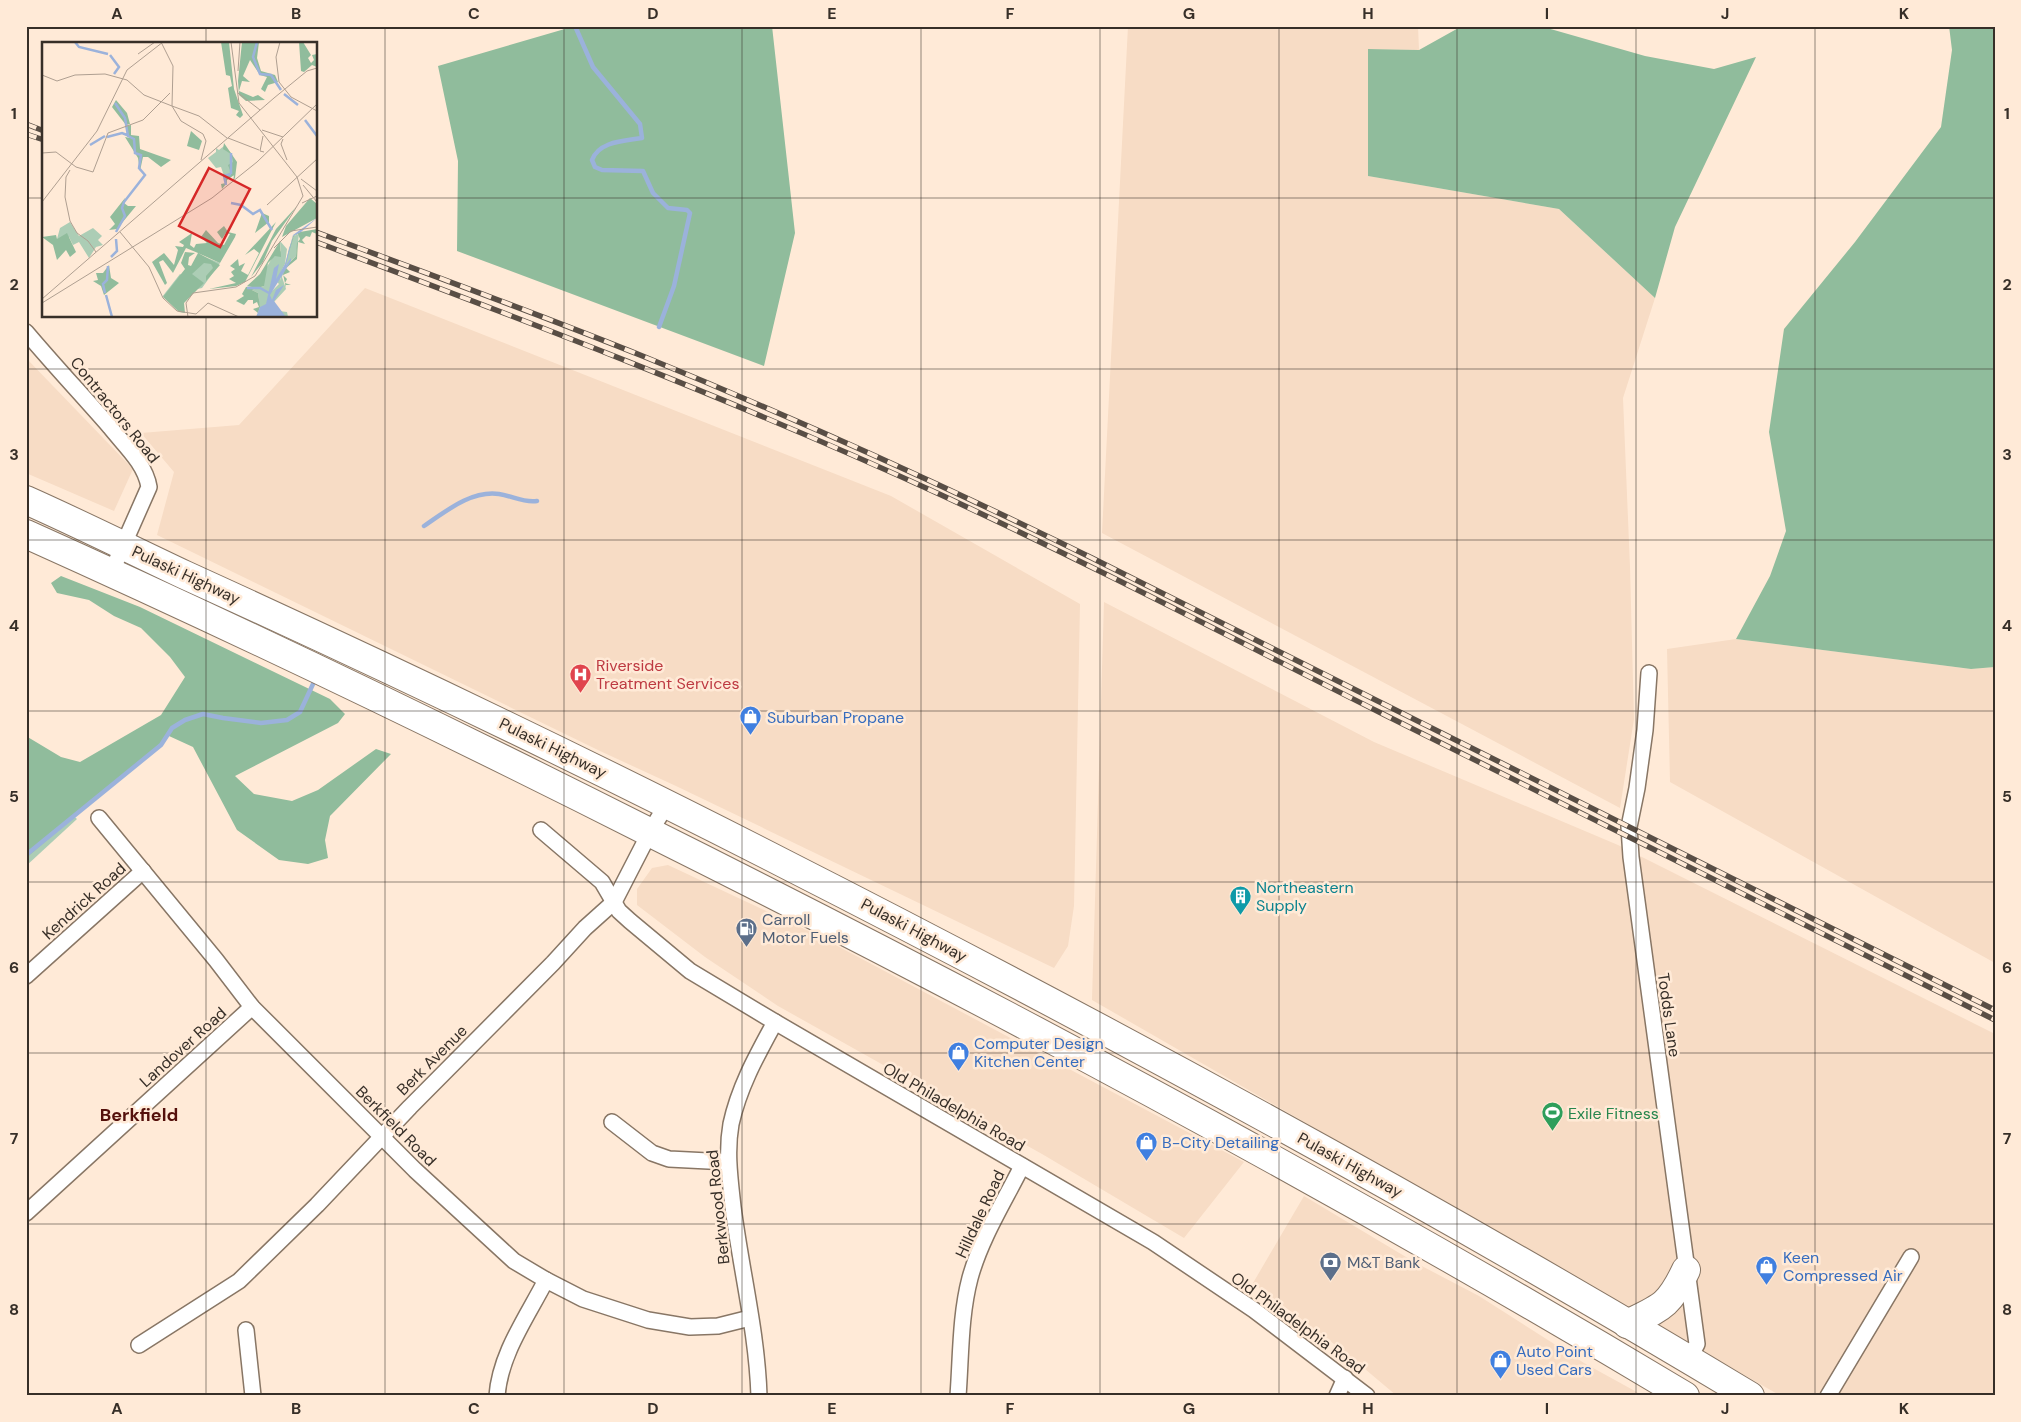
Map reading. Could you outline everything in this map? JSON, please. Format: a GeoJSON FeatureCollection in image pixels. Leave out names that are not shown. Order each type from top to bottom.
{"type":"FeatureCollection","features":[{"type":"Feature","properties":{"kind":"highway","name":"Pulaski Highway"},"geometry":{"type":"LineString","coordinates":[[26,500],[122,546],[334,642],[667,804],[871,907],[1191,1076],[1512,1256],[1750,1396]]}},
{"type":"Feature","properties":{"kind":"highway","name":"Pulaski Highway"},"geometry":{"type":"LineString","coordinates":[[26,534],[433,724],[840,927],[1206,1122],[1431,1248],[1685,1396]]}},
{"type":"Feature","properties":{"kind":"highway"},"geometry":{"type":"LineString","coordinates":[[1627,1324],[1666,1304],[1675,1293],[1686,1270]]}},
{"type":"Feature","properties":{"kind":"street","name":"Contractors Road"},"geometry":{"type":"LineString","coordinates":[[26,332],[114,432],[139,462],[148,477],[149,486],[111,573]]}},
{"type":"Feature","properties":{"kind":"street","name":"Todds Lane"},"geometry":{"type":"LineString","coordinates":[[1649,673],[1645,730],[1637,788],[1629,827],[1631,857],[1697,1344],[1689,1359]]}},
{"type":"Feature","properties":{"kind":"street","name":"Berk Avenue"},"geometry":{"type":"LineString","coordinates":[[139,1345],[239,1281],[317,1205],[585,928],[614,902],[650,832],[667,804]]}},
{"type":"Feature","properties":{"kind":"street","name":"Berkfield Road"},"geometry":{"type":"LineString","coordinates":[[100,818],[252,1007],[414,1170],[514,1261],[582,1299],[648,1320],[690,1327],[718,1326],[750,1318]]}},
{"type":"Feature","properties":{"kind":"street","name":"Old Philadelphia Road"},"geometry":{"type":"LineString","coordinates":[[541,830],[602,882],[619,911],[690,971],[1153,1242],[1254,1310],[1367,1396]]}},
{"type":"Feature","properties":{"kind":"street","name":"Kendrick Road"},"geometry":{"type":"LineString","coordinates":[[26,976],[143,872]]}},
{"type":"Feature","properties":{"kind":"street","name":"Landover Road"},"geometry":{"type":"LineString","coordinates":[[26,1213],[252,1007]]}},
{"type":"Feature","properties":{"kind":"street","name":"Berkwood Road"},"geometry":{"type":"LineString","coordinates":[[759,1396],[755,1341],[750,1318],[728,1162],[731,1124],[738,1098],[746,1078],[775,1022]]}},
{"type":"Feature","properties":{"kind":"street"},"geometry":{"type":"LineString","coordinates":[[612,1122],[645,1148],[669,1159],[728,1162]]}},
{"type":"Feature","properties":{"kind":"street","name":"Hilldale Road"},"geometry":{"type":"LineString","coordinates":[[958,1396],[966,1297],[971,1276],[981,1246],[1022,1166]]}},
{"type":"Feature","properties":{"kind":"street"},"geometry":{"type":"LineString","coordinates":[[1828,1396],[1911,1257]]}},
{"type":"Feature","properties":{"kind":"street"},"geometry":{"type":"LineString","coordinates":[[497,1396],[498,1384],[507,1353],[546,1280]]}},
{"type":"Feature","properties":{"kind":"street"},"geometry":{"type":"LineString","coordinates":[[246,1330],[252,1396]]}},
{"type":"Feature","properties":{"kind":"street"},"geometry":{"type":"LineString","coordinates":[[1337,1396],[1345,1378]]}},
{"type":"Feature","properties":{"kind":"shaded area"},"geometry":{"type":"Polygon","coordinates":[[[1128,26],[1418,26],[1419,50],[1368,49],[1368,176],[1559,209],[1655,298],[1623,398],[1634,719],[1620,808],[1102,533],[1128,26]]]}},
{"type":"Feature","properties":{"kind":"shaded area"},"geometry":{"type":"Polygon","coordinates":[[[365,288],[891,496],[1080,604],[1074,906],[1068,946],[1054,968],[600,751],[157,535],[174,472],[141,433],[239,425],[365,288]]]}},
{"type":"Feature","properties":{"kind":"shaded area"},"geometry":{"type":"Polygon","coordinates":[[[26,358],[133,469],[114,511],[26,473],[26,358]]]}},
{"type":"Feature","properties":{"kind":"shaded area"},"geometry":{"type":"Polygon","coordinates":[[[1104,602],[1374,742],[1618,845],[1995,1034],[1995,1396],[1781,1396],[1092,1000],[1104,602]]]}},
{"type":"Feature","properties":{"kind":"shaded area"},"geometry":{"type":"Polygon","coordinates":[[[1736,639],[1971,669],[1995,667],[1995,963],[1670,782],[1667,649],[1736,639]]]}},
{"type":"Feature","properties":{"kind":"shaded area"},"geometry":{"type":"Polygon","coordinates":[[[668,865],[813,933],[1244,1162],[1184,1238],[1042,1154],[778,1006],[705,957],[637,905],[637,889],[652,868],[668,865]]]}},
{"type":"Feature","properties":{"kind":"shaded area"},"geometry":{"type":"Polygon","coordinates":[[[1304,1196],[1416,1263],[1479,1296],[1584,1363],[1644,1396],[1397,1396],[1346,1353],[1253,1283],[1304,1196]]]}},
{"type":"Feature","properties":{"kind":"green space"},"geometry":{"type":"Polygon","coordinates":[[[575,26],[772,26],[795,233],[764,366],[457,251],[458,161],[438,66],[575,26]]]}},
{"type":"Feature","properties":{"kind":"green space"},"geometry":{"type":"Polygon","coordinates":[[[1462,26],[1540,26],[1645,56],[1714,69],[1756,57],[1675,227],[1655,298],[1559,209],[1368,176],[1368,49],[1419,50],[1462,26]]]}},
{"type":"Feature","properties":{"kind":"green space"},"geometry":{"type":"Polygon","coordinates":[[[1949,26],[1995,26],[1995,667],[1971,669],[1736,639],[1770,576],[1786,531],[1769,432],[1784,329],[1855,242],[1941,127],[1952,50],[1949,26]]]}},
{"type":"Feature","properties":{"kind":"green space"},"geometry":{"type":"Polygon","coordinates":[[[61,576],[140,607],[330,699],[345,714],[338,723],[235,776],[254,794],[292,801],[318,790],[376,749],[391,754],[330,816],[325,840],[328,858],[308,864],[279,860],[237,830],[193,747],[169,736],[26,858],[26,736],[61,757],[80,762],[161,715],[185,677],[170,657],[141,628],[114,616],[89,600],[57,593],[51,583],[61,576]]]}},
{"type":"Feature","properties":{"kind":"green space"},"geometry":{"type":"Polygon","coordinates":[[[26,776],[77,819],[26,866],[26,776]]]}},
{"type":"Feature","properties":{"kind":"waterway"},"geometry":{"type":"LineString","coordinates":[[575,26],[593,67],[640,124],[642,138],[606,145],[595,154],[592,160],[595,167],[602,170],[643,171],[653,193],[668,208],[687,210],[690,213],[674,286],[659,327]]}},
{"type":"Feature","properties":{"kind":"waterway"},"geometry":{"type":"LineString","coordinates":[[424,526],[459,503],[478,495],[499,494],[523,500],[537,501]]}},
{"type":"Feature","properties":{"kind":"waterway"},"geometry":{"type":"LineString","coordinates":[[26,855],[161,745],[172,728],[185,720],[203,714],[261,723],[287,720],[300,712],[313,684]]}},
{"type":"Feature","properties":{"kind":"railway"},"geometry":{"type":"LineString","coordinates":[[26,124],[42,130]]}},
{"type":"Feature","properties":{"kind":"railway"},"geometry":{"type":"LineString","coordinates":[[26,134],[42,139]]}},
{"type":"Feature","properties":{"kind":"railway"},"geometry":{"type":"LineString","coordinates":[[318,233],[645,357],[758,404],[926,479],[1092,558],[1995,1010]]}},
{"type":"Feature","properties":{"kind":"railway"},"geometry":{"type":"LineString","coordinates":[[318,243],[473,301],[706,393],[937,493],[1104,573],[1995,1020]]}},
{"type":"Feature","properties":{"kind":"place","name":"Riverside Treatment Services"},"geometry":{"type":"Point","coordinates":[580,693]}},
{"type":"Feature","properties":{"kind":"place","name":"Suburban Propane"},"geometry":{"type":"Point","coordinates":[751,736]}},
{"type":"Feature","properties":{"kind":"place","name":"Northeastern Supply"},"geometry":{"type":"Point","coordinates":[1240,915]}},
{"type":"Feature","properties":{"kind":"place","name":"Carroll Motor Fuels"},"geometry":{"type":"Point","coordinates":[746,947]}},
{"type":"Feature","properties":{"kind":"place","name":"Computer Design Kitchen Center"},"geometry":{"type":"Point","coordinates":[958,1071]}},
{"type":"Feature","properties":{"kind":"place","name":"Exile Fitness"},"geometry":{"type":"Point","coordinates":[1552,1132]}},
{"type":"Feature","properties":{"kind":"place","name":"B-City Detailing"},"geometry":{"type":"Point","coordinates":[1146,1161]}},
{"type":"Feature","properties":{"kind":"place","name":"M&T Bank"},"geometry":{"type":"Point","coordinates":[1331,1281]}},
{"type":"Feature","properties":{"kind":"place","name":"Keen Compressed Air"},"geometry":{"type":"Point","coordinates":[1767,1285]}},
{"type":"Feature","properties":{"kind":"place","name":"Auto Point Used Cars"},"geometry":{"type":"Point","coordinates":[1500,1379]}},
{"type":"Feature","properties":{"kind":"district","name":"Berkfield"},"geometry":{"type":"Point","coordinates":[139,1115]}}]}
